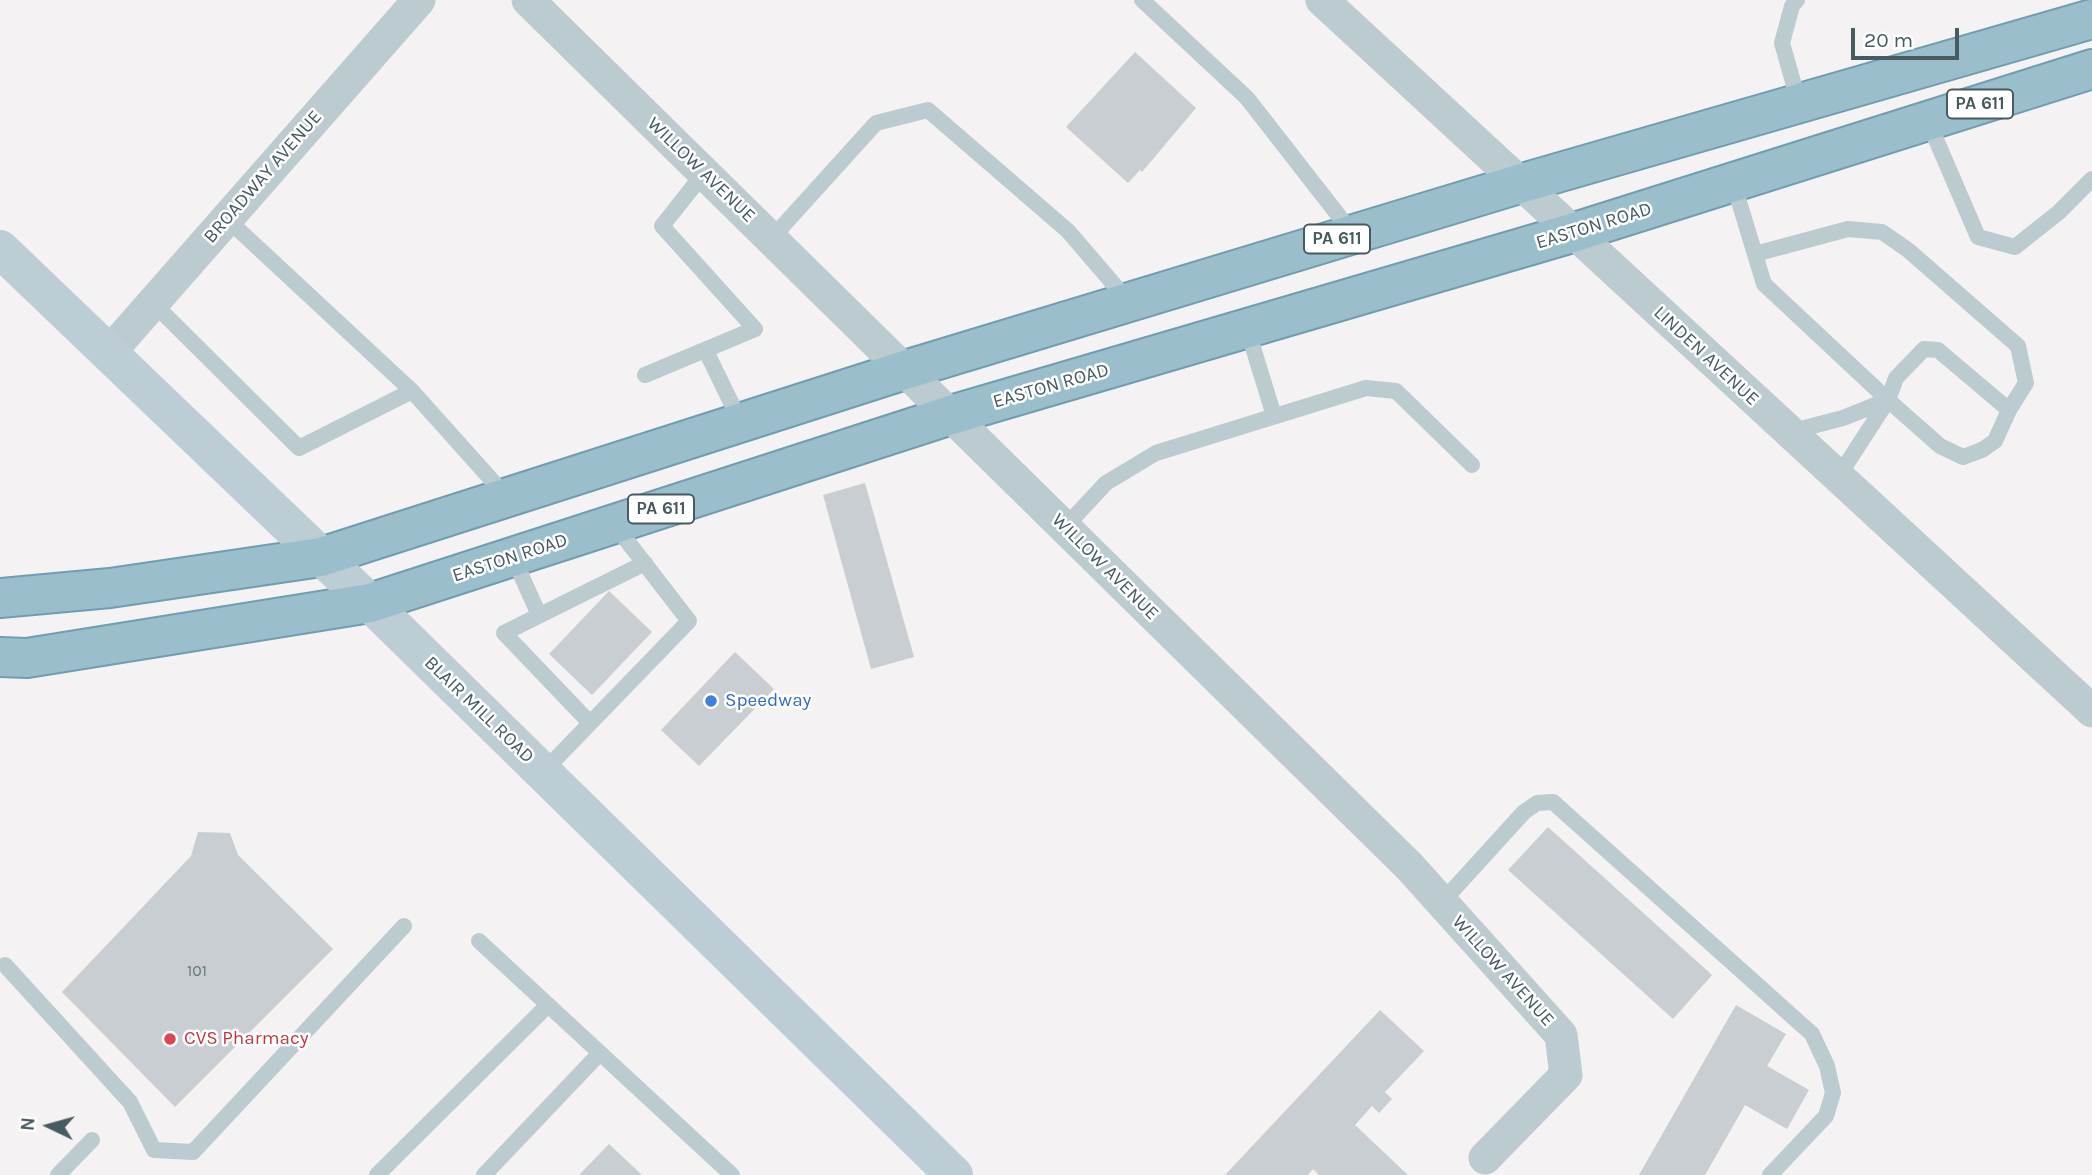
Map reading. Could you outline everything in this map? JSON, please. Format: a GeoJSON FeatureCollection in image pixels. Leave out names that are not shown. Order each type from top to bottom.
{"type":"FeatureCollection","features":[{"type":"Feature","properties":{"kind":"highway","name":"PA 611"},"geometry":{"type":"LineString","coordinates":[[0,598],[110,588],[321,557],[905,370],[1519,184],[2092,19]]}},
{"type":"Feature","properties":{"kind":"highway","name":"EASTON ROAD"},"geometry":{"type":"LineString","coordinates":[[0,657],[27,658],[370,603],[951,415],[1572,233],[2092,69]]}},
{"type":"Feature","properties":{"kind":"main road","name":"BLAIR MILL ROAD"},"geometry":{"type":"LineString","coordinates":[[0,249],[370,603],[954,1175]]}},
{"type":"Feature","properties":{"kind":"street","name":"BROADWAY AVENUE"},"geometry":{"type":"LineString","coordinates":[[108,354],[419,0]]}},
{"type":"Feature","properties":{"kind":"street","name":"WILLOW AVENUE"},"geometry":{"type":"LineString","coordinates":[[528,0],[1410,867],[1561,1035],[1566,1075],[1485,1158]]}},
{"type":"Feature","properties":{"kind":"street","name":"LINDEN AVENUE"},"geometry":{"type":"LineString","coordinates":[[1322,0],[2092,711]]}},
{"type":"Feature","properties":{"kind":"lane"},"geometry":{"type":"LineString","coordinates":[[1142,0],[1247,98],[1353,234]]}},
{"type":"Feature","properties":{"kind":"lane"},"geometry":{"type":"LineString","coordinates":[[1797,0],[1792,6],[1782,43],[1799,103]]}},
{"type":"Feature","properties":{"kind":"lane"},"geometry":{"type":"LineString","coordinates":[[771,239],[876,123],[928,110],[1068,230],[1129,302]]}},
{"type":"Feature","properties":{"kind":"lane"},"geometry":{"type":"LineString","coordinates":[[1928,121],[1978,237],[2015,247],[2059,212],[2092,180]]}},
{"type":"Feature","properties":{"kind":"lane"},"geometry":{"type":"LineString","coordinates":[[645,375],[755,329],[662,226],[704,173]]}},
{"type":"Feature","properties":{"kind":"lane"},"geometry":{"type":"LineString","coordinates":[[1733,182],[1764,284],[1940,446],[1963,457],[1982,450],[1995,441],[2008,410],[2026,383],[2018,346],[1908,250],[1882,232],[1848,229],[1755,254]]}},
{"type":"Feature","properties":{"kind":"lane"},"geometry":{"type":"LineString","coordinates":[[227,219],[412,391],[507,498]]}},
{"type":"Feature","properties":{"kind":"lane"},"geometry":{"type":"LineString","coordinates":[[153,303],[299,448],[412,391]]}},
{"type":"Feature","properties":{"kind":"lane"},"geometry":{"type":"LineString","coordinates":[[1247,328],[1274,416]]}},
{"type":"Feature","properties":{"kind":"lane"},"geometry":{"type":"LineString","coordinates":[[1838,477],[1888,400],[1896,378],[1924,349],[1938,350],[2008,410]]}},
{"type":"Feature","properties":{"kind":"lane"},"geometry":{"type":"LineString","coordinates":[[706,351],[741,423]]}},
{"type":"Feature","properties":{"kind":"lane"},"geometry":{"type":"LineString","coordinates":[[1065,527],[1106,483],[1156,453],[1366,388],[1395,391],[1472,466]]}},
{"type":"Feature","properties":{"kind":"lane"},"geometry":{"type":"LineString","coordinates":[[1789,432],[1843,418],[1888,400]]}},
{"type":"Feature","properties":{"kind":"lane"},"geometry":{"type":"LineString","coordinates":[[542,772],[689,621],[614,524]]}},
{"type":"Feature","properties":{"kind":"lane"},"geometry":{"type":"LineString","coordinates":[[513,557],[539,615]]}},
{"type":"Feature","properties":{"kind":"lane"},"geometry":{"type":"LineString","coordinates":[[590,723],[504,633],[645,563]]}},
{"type":"Feature","properties":{"kind":"lane"},"geometry":{"type":"LineString","coordinates":[[1441,902],[1524,812],[1537,803],[1552,802],[1812,1034],[1827,1066],[1833,1093],[1826,1116],[1770,1175]]}},
{"type":"Feature","properties":{"kind":"lane"},"geometry":{"type":"LineString","coordinates":[[5,965],[130,1102],[154,1150],[193,1152],[404,926]]}},
{"type":"Feature","properties":{"kind":"lane"},"geometry":{"type":"LineString","coordinates":[[479,941],[732,1175]]}},
{"type":"Feature","properties":{"kind":"lane"},"geometry":{"type":"LineString","coordinates":[[377,1175],[548,1004]]}},
{"type":"Feature","properties":{"kind":"lane"},"geometry":{"type":"LineString","coordinates":[[484,1175],[600,1053]]}},
{"type":"Feature","properties":{"kind":"lane"},"geometry":{"type":"LineString","coordinates":[[58,1175],[92,1140]]}},
{"type":"Feature","properties":{"kind":"building"},"geometry":{"type":"Polygon","coordinates":[[[1135,52],[1196,108],[1142,172],[1140,170],[1128,183],[1066,127],[1135,52]]]}},
{"type":"Feature","properties":{"kind":"building"},"geometry":{"type":"Polygon","coordinates":[[[865,483],[914,657],[871,669],[823,495],[865,483]]]}},
{"type":"Feature","properties":{"kind":"building"},"geometry":{"type":"Polygon","coordinates":[[[609,591],[652,632],[592,695],[549,654],[609,591]]]}},
{"type":"Feature","properties":{"kind":"building"},"geometry":{"type":"Polygon","coordinates":[[[735,652],[774,689],[699,766],[661,730],[735,652]]]}},
{"type":"Feature","properties":{"kind":"building"},"geometry":{"type":"Polygon","coordinates":[[[1548,827],[1712,975],[1673,1019],[1508,870],[1548,827]]]}},
{"type":"Feature","properties":{"kind":"building","name":"CVS Pharmacy"},"geometry":{"type":"Polygon","coordinates":[[[198,832],[230,833],[238,855],[333,949],[175,1107],[62,992],[191,856],[198,832]]]}},
{"type":"Feature","properties":{"kind":"building"},"geometry":{"type":"Polygon","coordinates":[[[1736,1005],[1786,1034],[1767,1066],[1809,1090],[1787,1129],[1745,1105],[1705,1175],[1639,1175],[1736,1005]]]}},
{"type":"Feature","properties":{"kind":"building"},"geometry":{"type":"Polygon","coordinates":[[[1380,1010],[1424,1051],[1385,1092],[1392,1099],[1379,1113],[1372,1106],[1355,1125],[1408,1175],[1319,1175],[1313,1169],[1308,1175],[1225,1175],[1380,1010]]]}},
{"type":"Feature","properties":{"kind":"building"},"geometry":{"type":"Polygon","coordinates":[[[609,1144],[642,1175],[579,1175],[609,1144]]]}},
{"type":"Feature","properties":{"kind":"place","name":"Speedway"},"geometry":{"type":"Point","coordinates":[711,701]}},
{"type":"Feature","properties":{"kind":"place","name":"CVS Pharmacy"},"geometry":{"type":"Point","coordinates":[170,1039]}}]}
